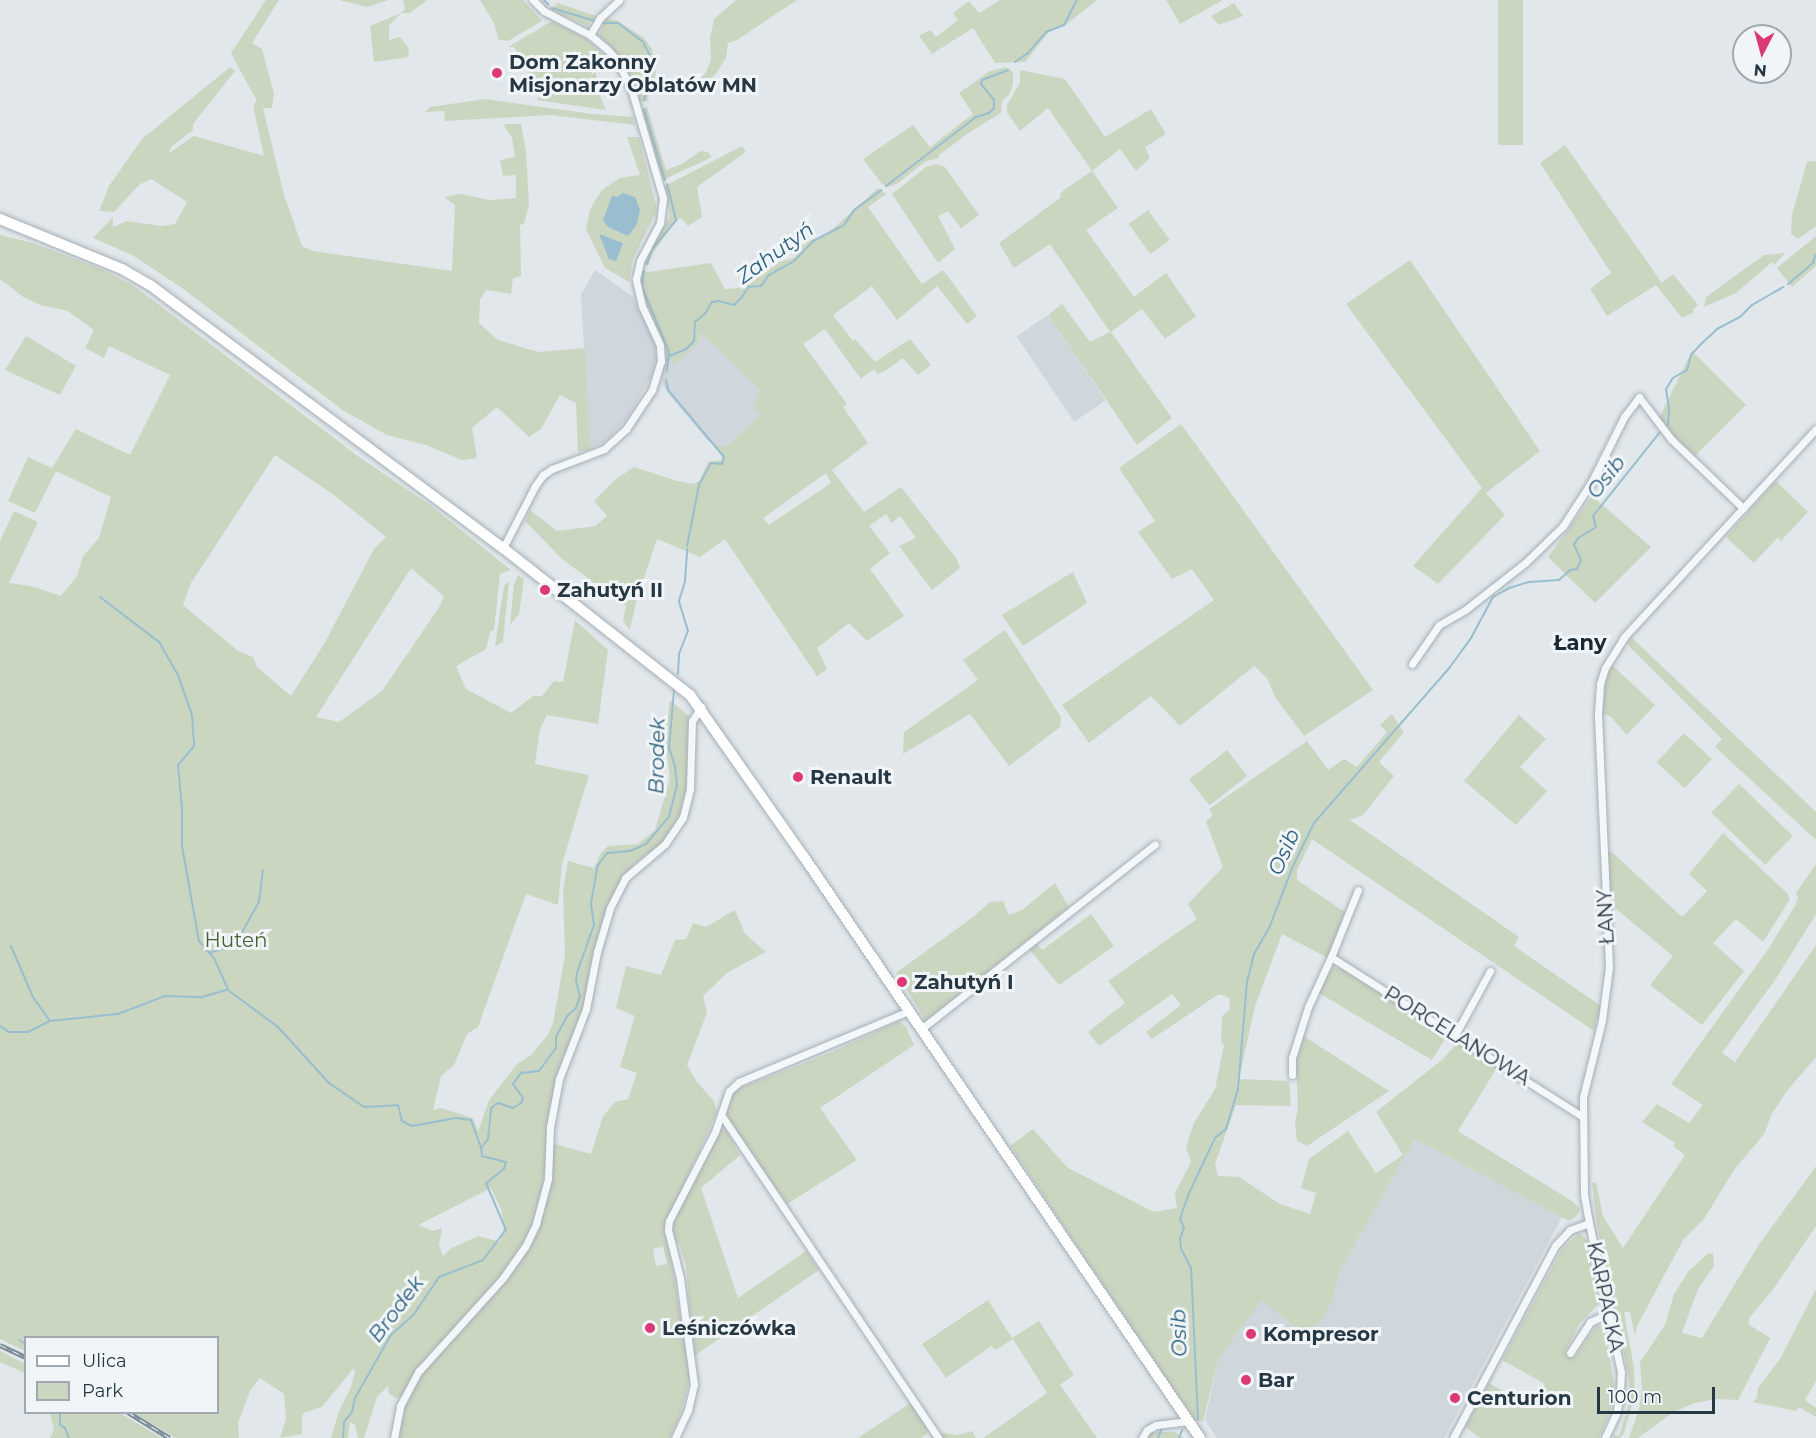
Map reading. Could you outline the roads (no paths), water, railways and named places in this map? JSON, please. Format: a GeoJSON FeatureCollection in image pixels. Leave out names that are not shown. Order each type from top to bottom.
{"type":"FeatureCollection","features":[{"type":"Feature","properties":{"kind":"main road"},"geometry":{"type":"LineString","coordinates":[[0,219],[113,264],[146,282],[503,548],[664,673],[700,707],[1200,1438]]}},
{"type":"Feature","properties":{"kind":"street"},"geometry":{"type":"LineString","coordinates":[[503,548],[543,475],[558,466],[604,449],[617,440],[639,413],[659,372],[660,345],[642,306],[636,279],[640,261],[662,218],[663,198],[625,75],[608,50],[590,35],[561,21],[533,0]]}},
{"type":"Feature","properties":{"kind":"street"},"geometry":{"type":"LineString","coordinates":[[590,35],[600,18],[619,0]]}},
{"type":"Feature","properties":{"kind":"street"},"geometry":{"type":"LineString","coordinates":[[1412,663],[1440,625],[1465,610],[1526,563],[1563,526],[1592,481],[1624,417],[1639,397],[1671,439],[1743,508]]}},
{"type":"Feature","properties":{"kind":"street","name":"ŁANY"},"geometry":{"type":"LineString","coordinates":[[1589,1223],[1584,1194],[1582,1116],[1586,1080],[1602,1020],[1609,967],[1598,714],[1600,684],[1616,646],[1816,429]]}},
{"type":"Feature","properties":{"kind":"street"},"geometry":{"type":"LineString","coordinates":[[394,1438],[400,1406],[419,1371],[503,1278],[525,1246],[536,1224],[548,1179],[550,1127],[558,1079],[586,1009],[597,952],[610,908],[625,878],[664,844],[683,817],[690,788],[692,721],[700,707]]}},
{"type":"Feature","properties":{"kind":"street"},"geometry":{"type":"LineString","coordinates":[[921,1029],[1155,844]]}},
{"type":"Feature","properties":{"kind":"street"},"geometry":{"type":"LineString","coordinates":[[1292,1075],[1292,1058],[1308,1007],[1358,890]]}},
{"type":"Feature","properties":{"kind":"street","name":"PORCELANOWA"},"geometry":{"type":"LineString","coordinates":[[1331,957],[1582,1116]]}},
{"type":"Feature","properties":{"kind":"street"},"geometry":{"type":"LineString","coordinates":[[1455,1035],[1490,971]]}},
{"type":"Feature","properties":{"kind":"street"},"geometry":{"type":"LineString","coordinates":[[675,1438],[688,1410],[694,1385],[680,1278],[668,1230],[669,1221],[722,1116],[729,1091],[739,1082],[909,1011]]}},
{"type":"Feature","properties":{"kind":"street"},"geometry":{"type":"LineString","coordinates":[[722,1116],[938,1438]]}},
{"type":"Feature","properties":{"kind":"street"},"geometry":{"type":"LineString","coordinates":[[1453,1438],[1556,1246],[1570,1230],[1589,1223]]}},
{"type":"Feature","properties":{"kind":"street","name":"KARPACKA"},"geometry":{"type":"LineString","coordinates":[[1589,1223],[1621,1372],[1616,1414],[1605,1438]]}},
{"type":"Feature","properties":{"kind":"street"},"geometry":{"type":"LineString","coordinates":[[1570,1353],[1590,1322],[1595,1317],[1609,1313]]}},
{"type":"Feature","properties":{"kind":"street"},"geometry":{"type":"LineString","coordinates":[[1142,1438],[1147,1430],[1156,1425],[1189,1421]]}},
{"type":"Feature","properties":{"kind":"water"},"geometry":{"type":"Polygon","coordinates":[[[623,193],[635,197],[640,210],[637,224],[628,236],[608,227],[603,220],[612,196],[617,197],[623,193]]]}},
{"type":"Feature","properties":{"kind":"water"},"geometry":{"type":"Polygon","coordinates":[[[599,234],[623,243],[616,261],[609,259],[599,234]]]}},
{"type":"Feature","properties":{"kind":"waterway","name":"Brodek"},"geometry":{"type":"LineString","coordinates":[[544,0],[548,4]]}},
{"type":"Feature","properties":{"kind":"waterway","name":"Zahutyń"},"geometry":{"type":"LineString","coordinates":[[1015,62],[1028,53],[1046,32],[1064,25],[1077,0]]}},
{"type":"Feature","properties":{"kind":"waterway","name":"Brodek"},"geometry":{"type":"LineString","coordinates":[[552,8],[595,21]]}},
{"type":"Feature","properties":{"kind":"waterway","name":"Brodek"},"geometry":{"type":"LineString","coordinates":[[602,23],[618,23],[643,42],[651,58],[652,72],[644,100]]}},
{"type":"Feature","properties":{"kind":"waterway","name":"Zahutyń"},"geometry":{"type":"LineString","coordinates":[[886,186],[976,117],[989,113],[994,108],[994,100],[981,84],[982,80],[1008,70]]}},
{"type":"Feature","properties":{"kind":"waterway","name":"Brodek"},"geometry":{"type":"LineString","coordinates":[[644,109],[665,180]]}},
{"type":"Feature","properties":{"kind":"waterway","name":"Brodek"},"geometry":{"type":"LineString","coordinates":[[647,264],[652,249],[676,220],[667,184]]}},
{"type":"Feature","properties":{"kind":"waterway","name":"Zahutyń"},"geometry":{"type":"LineString","coordinates":[[669,356],[686,349],[694,341],[695,322],[705,314],[712,302],[719,301],[734,305],[748,287],[761,286],[769,275],[794,261],[813,241],[844,225],[854,210],[882,190]]}},
{"type":"Feature","properties":{"kind":"waterway","name":"Osib"},"geometry":{"type":"LineString","coordinates":[[1788,284],[1813,263],[1816,254]]}},
{"type":"Feature","properties":{"kind":"waterway","name":"Brodek"},"geometry":{"type":"LineString","coordinates":[[644,271],[642,287],[669,352],[667,371]]}},
{"type":"Feature","properties":{"kind":"waterway","name":"Osib"},"geometry":{"type":"LineString","coordinates":[[1665,428],[1668,424],[1669,408],[1666,389],[1673,378],[1687,370],[1691,355],[1717,329],[1740,317],[1752,305],[1783,287]]}},
{"type":"Feature","properties":{"kind":"waterway","name":"Brodek"},"geometry":{"type":"LineString","coordinates":[[666,380],[668,390],[724,457],[722,464],[711,463],[699,485],[687,546]]}},
{"type":"Feature","properties":{"kind":"waterway","name":"Osib"},"geometry":{"type":"LineString","coordinates":[[1198,1420],[1191,1268],[1181,1248],[1180,1239],[1184,1227],[1180,1219],[1189,1193],[1215,1138],[1226,1129],[1238,1089],[1247,982],[1254,954],[1269,928],[1293,866],[1314,823],[1450,667],[1471,638],[1493,597],[1509,588],[1529,582],[1559,580],[1570,570],[1577,569],[1581,560],[1574,545],[1578,538],[1596,527],[1593,516],[1660,432]]}},
{"type":"Feature","properties":{"kind":"waterway","name":"Brodek"},"geometry":{"type":"LineString","coordinates":[[678,674],[679,654],[688,631],[679,601],[685,581],[687,549]]}},
{"type":"Feature","properties":{"kind":"waterway"},"geometry":{"type":"LineString","coordinates":[[100,597],[159,642],[178,675],[192,715],[194,746],[178,765],[182,808],[182,846],[199,941],[214,958],[228,990],[278,1027],[329,1083],[364,1107],[398,1105],[402,1121],[412,1126],[456,1118],[471,1120],[481,1147]]}},
{"type":"Feature","properties":{"kind":"waterway","name":"Brodek"},"geometry":{"type":"LineString","coordinates":[[343,1438],[344,1422],[352,1412],[355,1398],[391,1335],[414,1314],[439,1277],[483,1260],[506,1230],[486,1183],[504,1169],[506,1162],[482,1156],[481,1148],[488,1139],[491,1108],[498,1103],[513,1108],[521,1103],[523,1098],[513,1084],[521,1073],[539,1071],[556,1048],[556,1037],[567,1016],[576,1008],[580,996],[576,981],[577,973],[594,925],[591,903],[598,865],[607,853],[630,851],[646,844],[669,817],[677,785],[675,766],[669,748],[674,690]]}},
{"type":"Feature","properties":{"kind":"waterway"},"geometry":{"type":"LineString","coordinates":[[209,953],[232,946],[240,936],[259,902],[263,870]]}},
{"type":"Feature","properties":{"kind":"waterway"},"geometry":{"type":"LineString","coordinates":[[11,946],[33,997],[50,1021],[118,1014],[165,996],[202,997],[227,990]]}},
{"type":"Feature","properties":{"kind":"waterway"},"geometry":{"type":"LineString","coordinates":[[0,1026],[9,1032],[28,1032],[50,1021]]}},
{"type":"Feature","properties":{"kind":"waterway"},"geometry":{"type":"LineString","coordinates":[[19,1340],[24,1343]]}},
{"type":"Feature","properties":{"kind":"waterway"},"geometry":{"type":"LineString","coordinates":[[60,1414],[60,1425],[65,1428],[69,1438]]}},
{"type":"Feature","properties":{"kind":"waterway"},"geometry":{"type":"LineString","coordinates":[[1158,1438],[1161,1430]]}},
{"type":"Feature","properties":{"kind":"waterway","name":"Osib"},"geometry":{"type":"LineString","coordinates":[[1179,1438],[1182,1430]]}},
{"type":"Feature","properties":{"kind":"railway"},"geometry":{"type":"LineString","coordinates":[[0,1345],[24,1356]]}},
{"type":"Feature","properties":{"kind":"railway"},"geometry":{"type":"LineString","coordinates":[[131,1414],[170,1438]]}},
{"type":"Feature","properties":{"kind":"place","name":"Dom Zakonny Misjonarzy Oblatów MN"},"geometry":{"type":"Point","coordinates":[497,73]}},
{"type":"Feature","properties":{"kind":"place","name":"Zahutyń II"},"geometry":{"type":"Point","coordinates":[545,590]}},
{"type":"Feature","properties":{"kind":"place","name":"Renault"},"geometry":{"type":"Point","coordinates":[798,777]}},
{"type":"Feature","properties":{"kind":"place","name":"Zahutyń I"},"geometry":{"type":"Point","coordinates":[902,982]}},
{"type":"Feature","properties":{"kind":"place","name":"Leśniczówka"},"geometry":{"type":"Point","coordinates":[650,1328]}},
{"type":"Feature","properties":{"kind":"place","name":"Kompresor"},"geometry":{"type":"Point","coordinates":[1251,1334]}},
{"type":"Feature","properties":{"kind":"place","name":"Bar"},"geometry":{"type":"Point","coordinates":[1246,1380]}},
{"type":"Feature","properties":{"kind":"place","name":"Centurion"},"geometry":{"type":"Point","coordinates":[1455,1398]}},
{"type":"Feature","properties":{"kind":"district","name":"Łany"},"geometry":{"type":"Point","coordinates":[1580,643]}},
{"type":"Feature","properties":{"kind":"park label","name":"Huteń"},"geometry":{"type":"Point","coordinates":[236,940]}}]}
